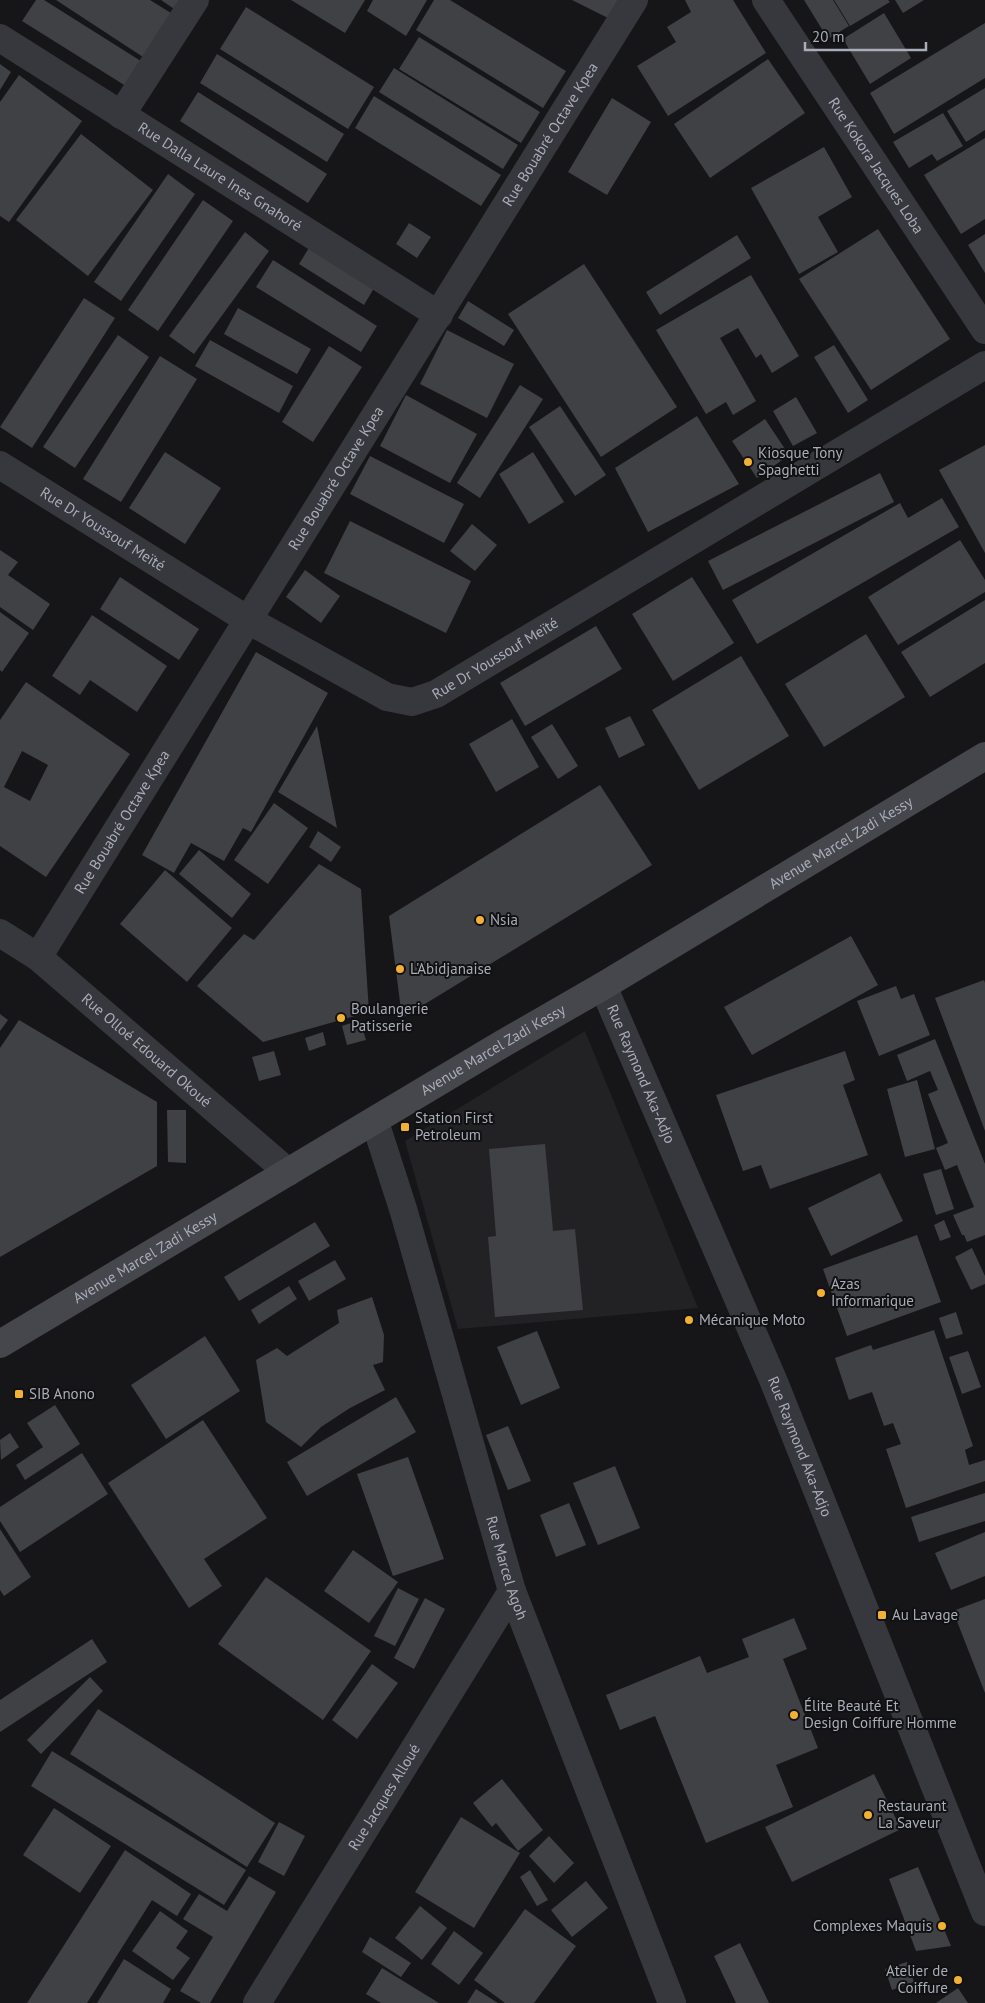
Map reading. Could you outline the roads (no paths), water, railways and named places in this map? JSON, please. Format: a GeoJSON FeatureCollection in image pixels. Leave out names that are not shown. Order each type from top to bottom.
{"type":"FeatureCollection","features":[{"type":"Feature","properties":{"kind":"street"},"geometry":{"type":"LineString","coordinates":[[121,115],[195,0]]}},
{"type":"Feature","properties":{"kind":"street","name":"Rue Bouabré Octave Kpea"},"geometry":{"type":"LineString","coordinates":[[38,957],[634,0]]}},
{"type":"Feature","properties":{"kind":"street","name":"Rue Kokora Jacques Loba"},"geometry":{"type":"LineString","coordinates":[[766,0],[985,330]]}},
{"type":"Feature","properties":{"kind":"street","name":"Rue Dalla Laure Ines Gnahoré"},"geometry":{"type":"LineString","coordinates":[[0,38],[439,315]]}},
{"type":"Feature","properties":{"kind":"street","name":"Rue Dr Youssouf Meïté"},"geometry":{"type":"LineString","coordinates":[[0,464],[248,620],[387,697],[412,702],[436,694],[985,365]]}},
{"type":"Feature","properties":{"kind":"street","name":"Avenue Marcel Zadi Kessy"},"geometry":{"type":"LineString","coordinates":[[0,1344],[375,1122],[497,1047],[604,986],[985,756]]}},
{"type":"Feature","properties":{"kind":"street","name":"Rue Olloé Edouard Okoué"},"geometry":{"type":"LineString","coordinates":[[0,933],[38,957],[288,1172]]}},
{"type":"Feature","properties":{"kind":"street","name":"Rue Raymond Aka-Adjo"},"geometry":{"type":"LineString","coordinates":[[604,986],[774,1382],[985,1912]]}},
{"type":"Feature","properties":{"kind":"street","name":"Rue Marcel Agoh"},"geometry":{"type":"LineString","coordinates":[[375,1122],[404,1212],[512,1591],[672,2003]]}},
{"type":"Feature","properties":{"kind":"street","name":"Rue Jacques Alloué"},"geometry":{"type":"LineString","coordinates":[[258,2003],[512,1591]]}},
{"type":"Feature","properties":{"kind":"place","name":"Kiosque Tony Spaghetti"},"geometry":{"type":"Point","coordinates":[748,462]}},
{"type":"Feature","properties":{"kind":"place","name":"Nsia"},"geometry":{"type":"Point","coordinates":[480,920]}},
{"type":"Feature","properties":{"kind":"place","name":"L'Abidjanaise"},"geometry":{"type":"Point","coordinates":[400,969]}},
{"type":"Feature","properties":{"kind":"place","name":"Boulangerie Patisserie"},"geometry":{"type":"Point","coordinates":[341,1018]}},
{"type":"Feature","properties":{"kind":"place","name":"Station First Petroleum"},"geometry":{"type":"Point","coordinates":[405,1127]}},
{"type":"Feature","properties":{"kind":"place","name":"Azas Informarique"},"geometry":{"type":"Point","coordinates":[821,1293]}},
{"type":"Feature","properties":{"kind":"place","name":"Mécanique Moto"},"geometry":{"type":"Point","coordinates":[689,1320]}},
{"type":"Feature","properties":{"kind":"place","name":"SIB Anono"},"geometry":{"type":"Point","coordinates":[19,1394]}},
{"type":"Feature","properties":{"kind":"place","name":"Au Lavage"},"geometry":{"type":"Point","coordinates":[882,1615]}},
{"type":"Feature","properties":{"kind":"place","name":"Élite Beauté Et Design Coiffure Homme"},"geometry":{"type":"Point","coordinates":[794,1715]}},
{"type":"Feature","properties":{"kind":"place","name":"Restaurant La Saveur"},"geometry":{"type":"Point","coordinates":[868,1815]}},
{"type":"Feature","properties":{"kind":"place","name":"Complexes Maquis"},"geometry":{"type":"Point","coordinates":[942,1926]}},
{"type":"Feature","properties":{"kind":"place","name":"Atelier de Coiffure"},"geometry":{"type":"Point","coordinates":[958,1980]}}]}
